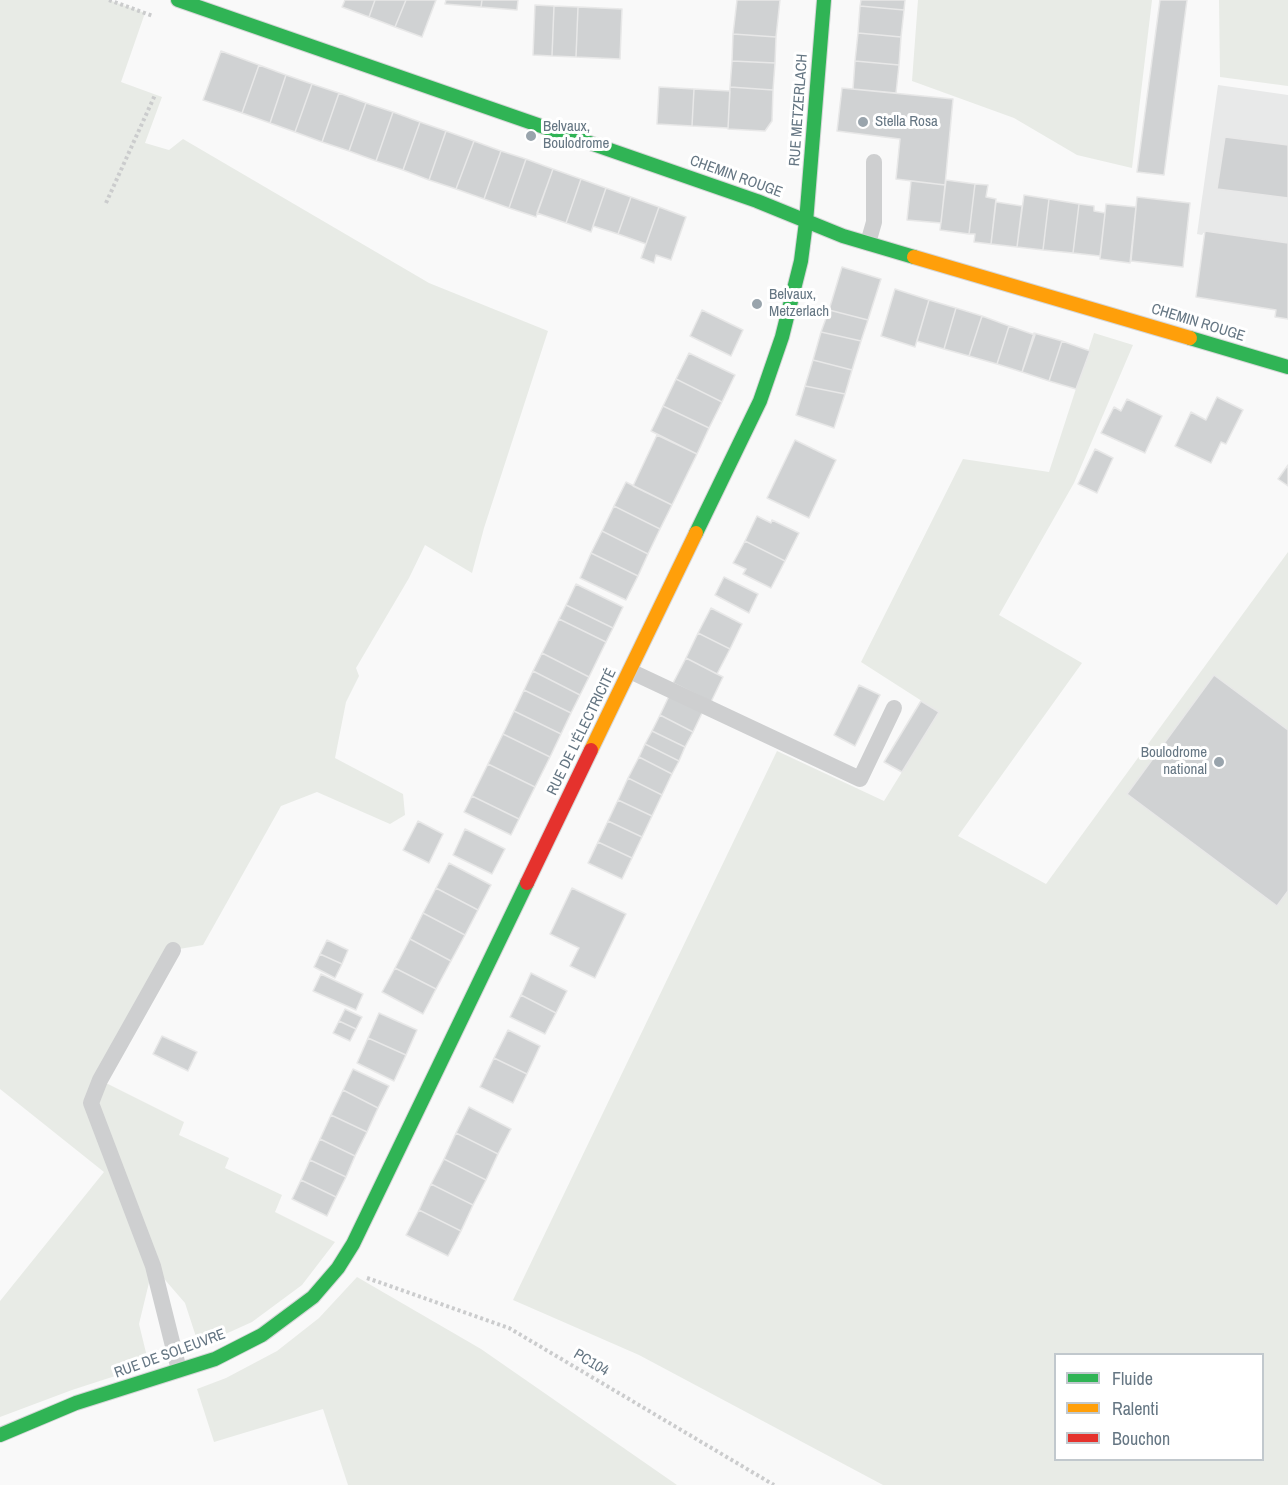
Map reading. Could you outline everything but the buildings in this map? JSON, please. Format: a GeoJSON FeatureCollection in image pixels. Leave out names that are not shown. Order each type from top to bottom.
{"type":"FeatureCollection","features":[{"type":"Feature","properties":{"kind":"main road","name":"CHEMIN ROUGE"},"geometry":{"type":"LineString","coordinates":[[178,0],[758,201],[806,222],[868,243],[1288,367]]}},
{"type":"Feature","properties":{"kind":"main road","name":"RUE METZERLACH"},"geometry":{"type":"LineString","coordinates":[[806,222],[824,0]]}},
{"type":"Feature","properties":{"kind":"main road","name":"RUE DE L'ÉLECTRICITÉ"},"geometry":{"type":"LineString","coordinates":[[353,1244],[760,401],[782,337],[801,261],[806,222]]}},
{"type":"Feature","properties":{"kind":"main road","name":"RUE DE SOLEUVRE"},"geometry":{"type":"LineString","coordinates":[[0,1435],[76,1403],[215,1359],[262,1335],[313,1297],[338,1268],[353,1244]]}},
{"type":"Feature","properties":{"kind":"lane"},"geometry":{"type":"LineString","coordinates":[[868,243],[874,222],[874,162]]}},
{"type":"Feature","properties":{"kind":"lane"},"geometry":{"type":"LineString","coordinates":[[630,671],[860,779],[894,708]]}},
{"type":"Feature","properties":{"kind":"lane"},"geometry":{"type":"LineString","coordinates":[[173,950],[100,1080],[91,1103],[153,1266],[179,1370]]}},
{"type":"Feature","properties":{"kind":"path"},"geometry":{"type":"LineString","coordinates":[[109,0],[156,17]]}},
{"type":"Feature","properties":{"kind":"path"},"geometry":{"type":"LineString","coordinates":[[106,203],[155,95]]}},
{"type":"Feature","properties":{"kind":"path","name":"PC104"},"geometry":{"type":"LineString","coordinates":[[384,1284],[509,1328],[774,1485]]}},
{"type":"Feature","properties":{"kind":"shaded area"},"geometry":{"type":"Polygon","coordinates":[[[0,0],[109,0],[145,13],[121,82],[162,97],[145,143],[169,150],[183,139],[429,283],[548,331],[484,528],[472,573],[425,545],[409,578],[356,668],[359,676],[346,702],[335,758],[403,794],[405,815],[390,824],[317,792],[281,806],[203,945],[173,950],[100,1080],[184,1122],[179,1135],[229,1158],[225,1168],[282,1195],[275,1212],[335,1242],[302,1285],[252,1322],[199,1346],[185,1303],[153,1266],[139,1324],[149,1365],[0,1417],[0,1301],[104,1172],[0,1089],[0,0]]]}},
{"type":"Feature","properties":{"kind":"shaded area"},"geometry":{"type":"Polygon","coordinates":[[[918,0],[1152,0],[1132,168],[1077,155],[1014,118],[912,81],[918,0]]]}},
{"type":"Feature","properties":{"kind":"shaded area"},"geometry":{"type":"Polygon","coordinates":[[[1219,0],[1288,0],[1288,86],[1220,77],[1219,0]]]}},
{"type":"Feature","properties":{"kind":"shaded area"},"geometry":{"type":"Polygon","coordinates":[[[1218,85],[1288,95],[1288,243],[1205,231],[1202,235],[1197,234],[1218,85]]]}},
{"type":"Feature","properties":{"kind":"shaded area"},"geometry":{"type":"Polygon","coordinates":[[[1094,333],[1133,345],[1074,483],[999,615],[1082,663],[958,836],[1046,884],[1288,552],[1288,1485],[883,1485],[639,1355],[513,1300],[777,751],[884,801],[939,712],[861,662],[963,459],[1049,472],[1094,333]]]}},
{"type":"Feature","properties":{"kind":"shaded area"},"geometry":{"type":"Polygon","coordinates":[[[357,1277],[481,1349],[677,1485],[348,1485],[323,1409],[214,1442],[197,1389],[226,1378],[277,1351],[319,1318],[357,1277]]]}},
{"type":"Feature","properties":{"kind":"traffic: fast"},"geometry":{"type":"LineString","coordinates":[[178,0],[757,201],[843,236],[914,257]]}},
{"type":"Feature","properties":{"kind":"traffic: fast"},"geometry":{"type":"LineString","coordinates":[[696,533],[760,401],[782,337],[801,261],[824,0]]}},
{"type":"Feature","properties":{"kind":"traffic: fast"},"geometry":{"type":"LineString","coordinates":[[1190,338],[1288,367]]}},
{"type":"Feature","properties":{"kind":"traffic: fast"},"geometry":{"type":"LineString","coordinates":[[0,1435],[76,1403],[215,1359],[262,1335],[313,1297],[338,1268],[353,1244],[527,883]]}},
{"type":"Feature","properties":{"kind":"traffic: slow"},"geometry":{"type":"LineString","coordinates":[[914,257],[1190,338]]}},
{"type":"Feature","properties":{"kind":"traffic: slow"},"geometry":{"type":"LineString","coordinates":[[591,750],[696,533]]}},
{"type":"Feature","properties":{"kind":"traffic: jam"},"geometry":{"type":"LineString","coordinates":[[527,883],[591,750]]}},
{"type":"Feature","properties":{"kind":"place","name":"Stella Rosa"},"geometry":{"type":"Point","coordinates":[863,122]}},
{"type":"Feature","properties":{"kind":"place","name":"Belvaux, Boulodrome"},"geometry":{"type":"Point","coordinates":[531,136]}},
{"type":"Feature","properties":{"kind":"place","name":"Belvaux, Metzerlach"},"geometry":{"type":"Point","coordinates":[757,304]}},
{"type":"Feature","properties":{"kind":"place","name":"Boulodrome national"},"geometry":{"type":"Point","coordinates":[1219,762]}}]}
